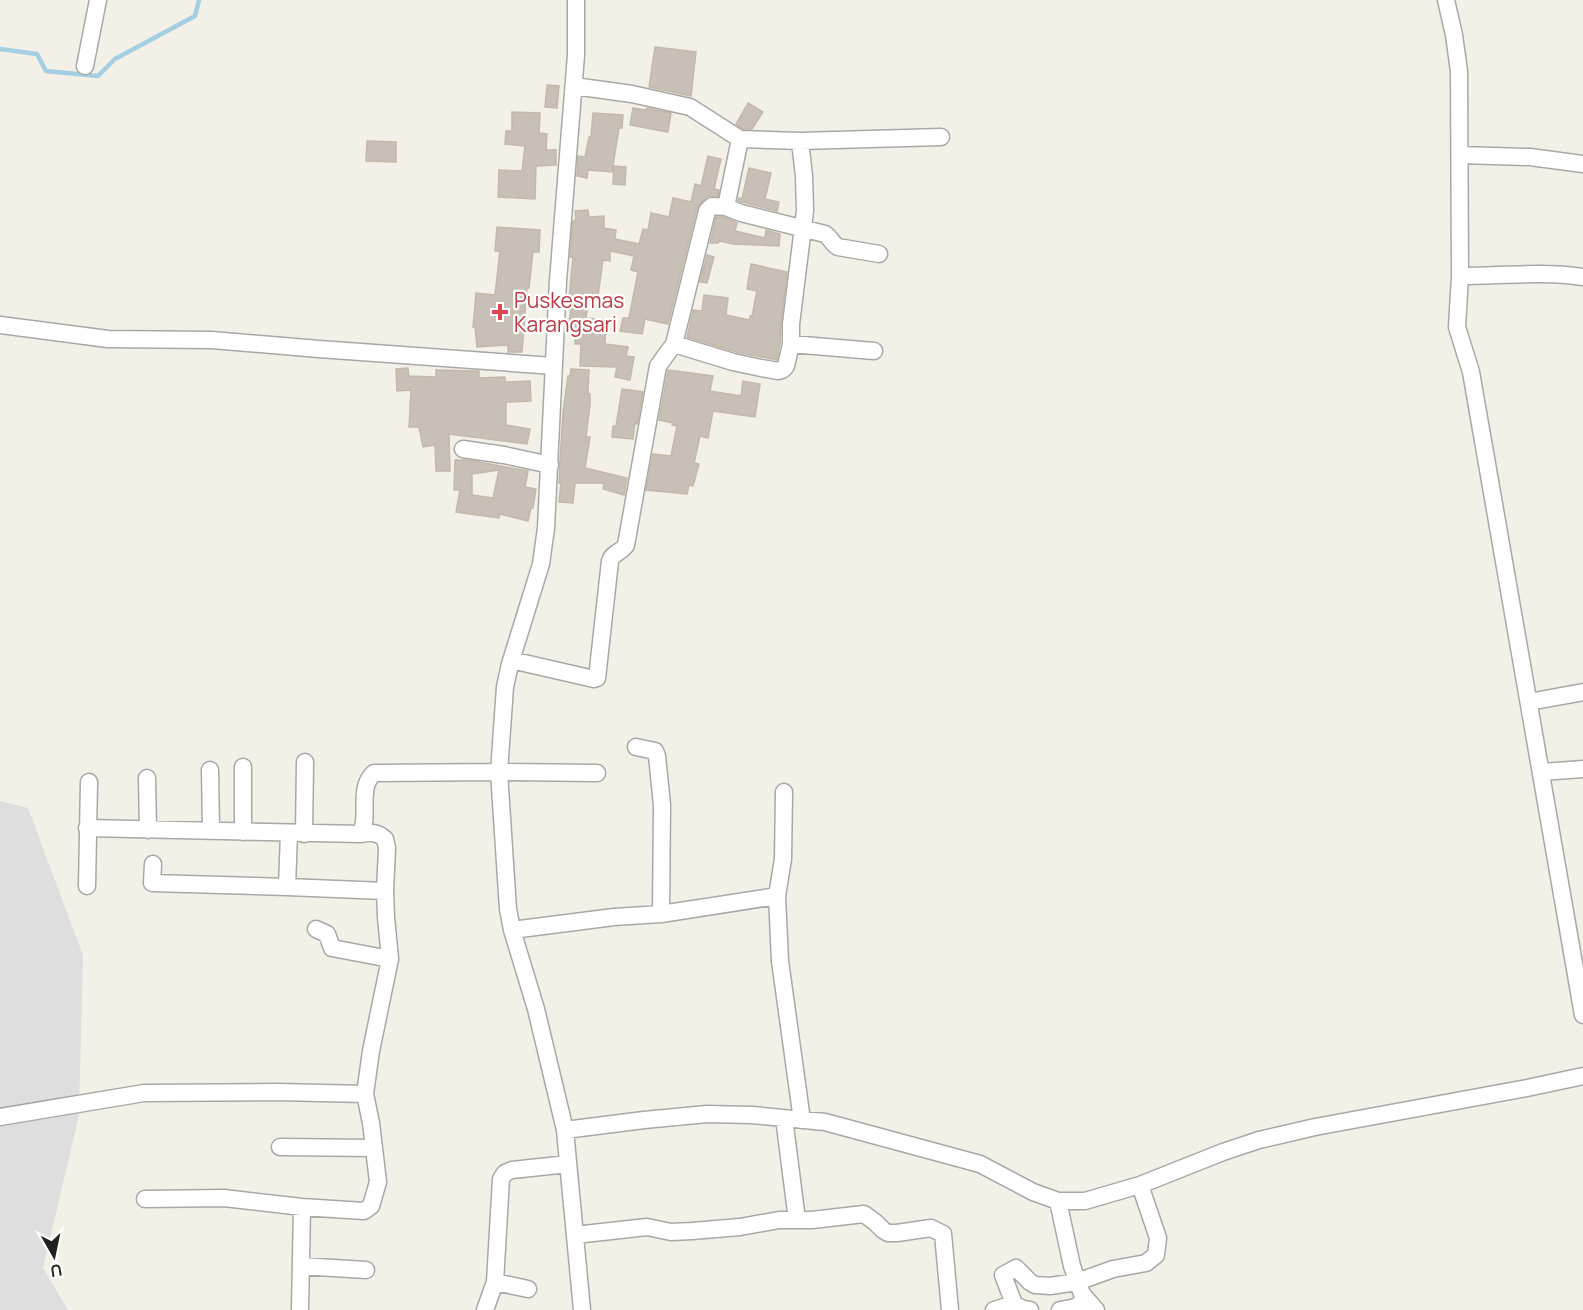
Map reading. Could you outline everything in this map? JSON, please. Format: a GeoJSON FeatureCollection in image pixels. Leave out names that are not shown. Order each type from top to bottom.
{"type":"FeatureCollection","features":[{"type":"Feature","properties":{"kind":"street"},"geometry":{"type":"LineString","coordinates":[[85,66],[98,0]]}},
{"type":"Feature","properties":{"kind":"street"},"geometry":{"type":"LineString","coordinates":[[576,0],[576,55],[558,280],[546,528],[541,564],[511,660],[505,687],[499,772],[508,909],[512,930],[536,1009],[565,1130],[582,1310]]}},
{"type":"Feature","properties":{"kind":"street"},"geometry":{"type":"LineString","coordinates":[[1446,0],[1459,71],[1460,276],[1457,327],[1471,372],[1583,1015]]}},
{"type":"Feature","properties":{"kind":"street"},"geometry":{"type":"LineString","coordinates":[[574,86],[632,94],[690,107],[740,139],[800,141],[941,137]]}},
{"type":"Feature","properties":{"kind":"street"},"geometry":{"type":"LineString","coordinates":[[726,207],[740,139]]}},
{"type":"Feature","properties":{"kind":"street"},"geometry":{"type":"LineString","coordinates":[[674,344],[733,362],[778,371],[786,366],[791,344],[791,324],[804,229],[805,192],[800,141]]}},
{"type":"Feature","properties":{"kind":"street"},"geometry":{"type":"LineString","coordinates":[[1460,155],[1530,157],[1583,164]]}},
{"type":"Feature","properties":{"kind":"street"},"geometry":{"type":"LineString","coordinates":[[511,660],[597,678],[610,561],[612,556],[626,546],[658,366],[674,344],[707,211],[712,206],[726,207],[741,213],[825,234],[838,247],[879,254]]}},
{"type":"Feature","properties":{"kind":"street"},"geometry":{"type":"LineString","coordinates":[[1460,276],[1583,277]]}},
{"type":"Feature","properties":{"kind":"street"},"geometry":{"type":"LineString","coordinates":[[0,325],[108,339],[212,340],[319,350],[554,366]]}},
{"type":"Feature","properties":{"kind":"street"},"geometry":{"type":"LineString","coordinates":[[791,344],[874,351]]}},
{"type":"Feature","properties":{"kind":"street"},"geometry":{"type":"LineString","coordinates":[[463,449],[550,465]]}},
{"type":"Feature","properties":{"kind":"street"},"geometry":{"type":"LineString","coordinates":[[1529,702],[1583,692]]}},
{"type":"Feature","properties":{"kind":"street"},"geometry":{"type":"LineString","coordinates":[[636,747],[655,752],[657,756],[662,805],[661,914]]}},
{"type":"Feature","properties":{"kind":"street"},"geometry":{"type":"LineString","coordinates":[[287,887],[297,833],[305,762]]}},
{"type":"Feature","properties":{"kind":"street"},"geometry":{"type":"LineString","coordinates":[[243,767],[243,832]]}},
{"type":"Feature","properties":{"kind":"street"},"geometry":{"type":"LineString","coordinates":[[1542,772],[1583,769]]}},
{"type":"Feature","properties":{"kind":"street"},"geometry":{"type":"LineString","coordinates":[[210,770],[211,831]]}},
{"type":"Feature","properties":{"kind":"street"},"geometry":{"type":"LineString","coordinates":[[361,834],[366,784],[374,773],[597,773]]}},
{"type":"Feature","properties":{"kind":"street"},"geometry":{"type":"LineString","coordinates":[[147,778],[148,830]]}},
{"type":"Feature","properties":{"kind":"street"},"geometry":{"type":"LineString","coordinates":[[87,886],[89,782]]}},
{"type":"Feature","properties":{"kind":"street"},"geometry":{"type":"LineString","coordinates":[[784,792],[783,858],[777,896],[780,961],[802,1120]]}},
{"type":"Feature","properties":{"kind":"street"},"geometry":{"type":"LineString","coordinates":[[87,828],[361,834],[372,832],[378,833],[385,839],[387,849],[385,910],[390,959],[371,1051],[365,1094],[378,1182],[371,1206],[364,1211],[224,1198],[145,1199]]}},
{"type":"Feature","properties":{"kind":"street"},"geometry":{"type":"LineString","coordinates":[[153,864],[152,883],[385,891]]}},
{"type":"Feature","properties":{"kind":"street"},"geometry":{"type":"LineString","coordinates":[[512,930],[614,917],[661,914],[777,896]]}},
{"type":"Feature","properties":{"kind":"street"},"geometry":{"type":"LineString","coordinates":[[316,929],[327,933],[332,948],[390,959]]}},
{"type":"Feature","properties":{"kind":"street"},"geometry":{"type":"LineString","coordinates":[[565,1130],[707,1114],[752,1115],[825,1122],[980,1164],[1033,1192],[1058,1201],[1085,1202],[1140,1185],[1259,1140],[1315,1127],[1583,1076]]}},
{"type":"Feature","properties":{"kind":"street"},"geometry":{"type":"LineString","coordinates":[[0,1117],[144,1094],[278,1092],[365,1094]]}},
{"type":"Feature","properties":{"kind":"street"},"geometry":{"type":"LineString","coordinates":[[784,1118],[797,1220]]}},
{"type":"Feature","properties":{"kind":"street"},"geometry":{"type":"LineString","coordinates":[[279,1147],[373,1148]]}},
{"type":"Feature","properties":{"kind":"street"},"geometry":{"type":"LineString","coordinates":[[485,1310],[495,1282],[501,1179],[505,1173],[512,1170],[568,1164]]}},
{"type":"Feature","properties":{"kind":"street"},"geometry":{"type":"LineString","coordinates":[[1030,1310],[1014,1304],[1003,1275],[1016,1268],[1035,1285],[1050,1286],[1077,1282],[1113,1269],[1146,1263],[1156,1255],[1158,1238],[1140,1185]]}},
{"type":"Feature","properties":{"kind":"street"},"geometry":{"type":"LineString","coordinates":[[1058,1201],[1071,1266],[1082,1294],[1091,1304]]}},
{"type":"Feature","properties":{"kind":"street"},"geometry":{"type":"LineString","coordinates":[[300,1310],[302,1207]]}},
{"type":"Feature","properties":{"kind":"street"},"geometry":{"type":"LineString","coordinates":[[575,1235],[647,1227],[671,1232],[692,1232],[779,1220],[812,1220],[864,1214],[886,1231],[897,1233],[931,1228],[943,1234],[951,1310]]}},
{"type":"Feature","properties":{"kind":"street"},"geometry":{"type":"LineString","coordinates":[[301,1266],[366,1270]]}},
{"type":"Feature","properties":{"kind":"street"},"geometry":{"type":"LineString","coordinates":[[495,1282],[528,1289]]}},
{"type":"Feature","properties":{"kind":"street"},"geometry":{"type":"LineString","coordinates":[[994,1310],[1014,1304]]}},
{"type":"Feature","properties":{"kind":"street"},"geometry":{"type":"LineString","coordinates":[[1060,1310],[1091,1304]]}},
{"type":"Feature","properties":{"kind":"shaded area"},"geometry":{"type":"Polygon","coordinates":[[[0,801],[28,808],[83,955],[79,1115],[43,1268],[68,1310],[0,1310],[0,801]]]}},
{"type":"Feature","properties":{"kind":"building"},"geometry":{"type":"Polygon","coordinates":[[[655,47],[696,52],[691,96],[649,87],[655,47]]]}},
{"type":"Feature","properties":{"kind":"building"},"geometry":{"type":"Polygon","coordinates":[[[547,85],[559,86],[557,108],[545,107],[547,85]]]}},
{"type":"Feature","properties":{"kind":"building"},"geometry":{"type":"Polygon","coordinates":[[[748,103],[763,112],[752,129],[743,129],[736,124],[748,103]]]}},
{"type":"Feature","properties":{"kind":"building"},"geometry":{"type":"Polygon","coordinates":[[[633,108],[646,110],[647,108],[671,113],[668,132],[630,125],[633,108]]]}},
{"type":"Feature","properties":{"kind":"building"},"geometry":{"type":"Polygon","coordinates":[[[512,112],[540,113],[539,133],[547,134],[546,150],[556,150],[556,165],[536,166],[535,199],[498,197],[499,170],[522,171],[525,146],[505,144],[506,131],[512,131],[512,112]]]}},
{"type":"Feature","properties":{"kind":"building"},"geometry":{"type":"Polygon","coordinates":[[[593,113],[623,115],[622,128],[619,128],[612,172],[588,170],[587,178],[577,176],[578,156],[585,157],[589,137],[591,137],[593,113]]]}},
{"type":"Feature","properties":{"kind":"building"},"geometry":{"type":"Polygon","coordinates":[[[367,141],[396,142],[396,162],[366,161],[367,141]]]}},
{"type":"Feature","properties":{"kind":"building"},"geometry":{"type":"Polygon","coordinates":[[[708,156],[721,159],[714,189],[719,190],[718,196],[708,196],[697,208],[668,324],[645,319],[642,334],[620,331],[623,318],[629,318],[638,272],[631,270],[634,256],[610,251],[610,261],[603,260],[598,296],[589,295],[586,318],[606,320],[605,344],[628,347],[626,356],[634,357],[630,380],[615,377],[617,367],[580,366],[581,344],[575,344],[575,330],[568,329],[573,257],[570,257],[573,221],[576,220],[575,211],[588,210],[589,217],[604,216],[604,228],[616,230],[615,239],[639,244],[643,229],[648,230],[651,213],[669,217],[673,198],[691,202],[695,184],[701,186],[708,156]]]}},
{"type":"Feature","properties":{"kind":"building"},"geometry":{"type":"Polygon","coordinates":[[[614,166],[626,167],[625,185],[613,184],[614,166]]]}},
{"type":"Feature","properties":{"kind":"building"},"geometry":{"type":"Polygon","coordinates":[[[749,168],[771,173],[765,199],[779,202],[777,211],[738,201],[739,198],[742,199],[749,168]]]}},
{"type":"Feature","properties":{"kind":"building"},"geometry":{"type":"Polygon","coordinates":[[[716,217],[724,217],[737,223],[735,231],[765,238],[766,230],[780,234],[779,246],[733,244],[719,241],[710,243],[716,217]]]}},
{"type":"Feature","properties":{"kind":"building"},"geometry":{"type":"Polygon","coordinates":[[[497,227],[540,230],[539,252],[533,252],[529,288],[527,288],[522,352],[508,352],[508,345],[477,347],[475,327],[473,327],[476,293],[495,295],[500,251],[495,251],[497,227]]]}},
{"type":"Feature","properties":{"kind":"building"},"geometry":{"type":"Polygon","coordinates":[[[707,255],[714,257],[707,283],[700,282],[707,255]]]}},
{"type":"Feature","properties":{"kind":"building"},"geometry":{"type":"Polygon","coordinates":[[[751,264],[787,272],[777,360],[736,352],[687,337],[693,310],[702,311],[704,295],[728,298],[726,315],[750,320],[757,291],[747,289],[751,264]]]}},
{"type":"Feature","properties":{"kind":"building"},"geometry":{"type":"Polygon","coordinates":[[[408,368],[409,376],[436,377],[436,370],[479,371],[479,378],[505,377],[505,382],[530,381],[531,401],[506,402],[506,425],[530,429],[527,444],[449,434],[450,471],[436,471],[435,445],[423,447],[419,427],[409,427],[411,390],[397,391],[396,369],[408,368]]]}},
{"type":"Feature","properties":{"kind":"building"},"geometry":{"type":"Polygon","coordinates":[[[571,369],[589,370],[590,405],[586,437],[590,437],[585,468],[627,478],[624,495],[603,489],[604,483],[575,483],[573,503],[559,502],[563,412],[571,369]]]}},
{"type":"Feature","properties":{"kind":"building"},"geometry":{"type":"Polygon","coordinates":[[[668,370],[713,376],[710,391],[741,396],[743,381],[760,384],[755,417],[713,411],[708,438],[700,436],[694,463],[699,464],[693,486],[689,485],[687,494],[646,490],[653,454],[671,456],[677,426],[659,420],[668,370]]]}},
{"type":"Feature","properties":{"kind":"building"},"geometry":{"type":"Polygon","coordinates":[[[622,389],[643,392],[633,439],[612,437],[622,389]]]}},
{"type":"Feature","properties":{"kind":"building"},"geometry":{"type":"Polygon","coordinates":[[[455,460],[468,460],[528,471],[525,487],[536,489],[528,521],[500,514],[499,518],[456,512],[460,490],[454,490],[455,460]],[[499,470],[472,474],[472,495],[493,498],[499,470]]]}},
{"type":"Feature","properties":{"kind":"waterway"},"geometry":{"type":"LineString","coordinates":[[0,49],[37,54],[46,71],[98,76],[115,59],[195,16],[199,0]]}},
{"type":"Feature","properties":{"kind":"place","name":"Puskesmas Karangsari"},"geometry":{"type":"Point","coordinates":[500,312]}}]}
